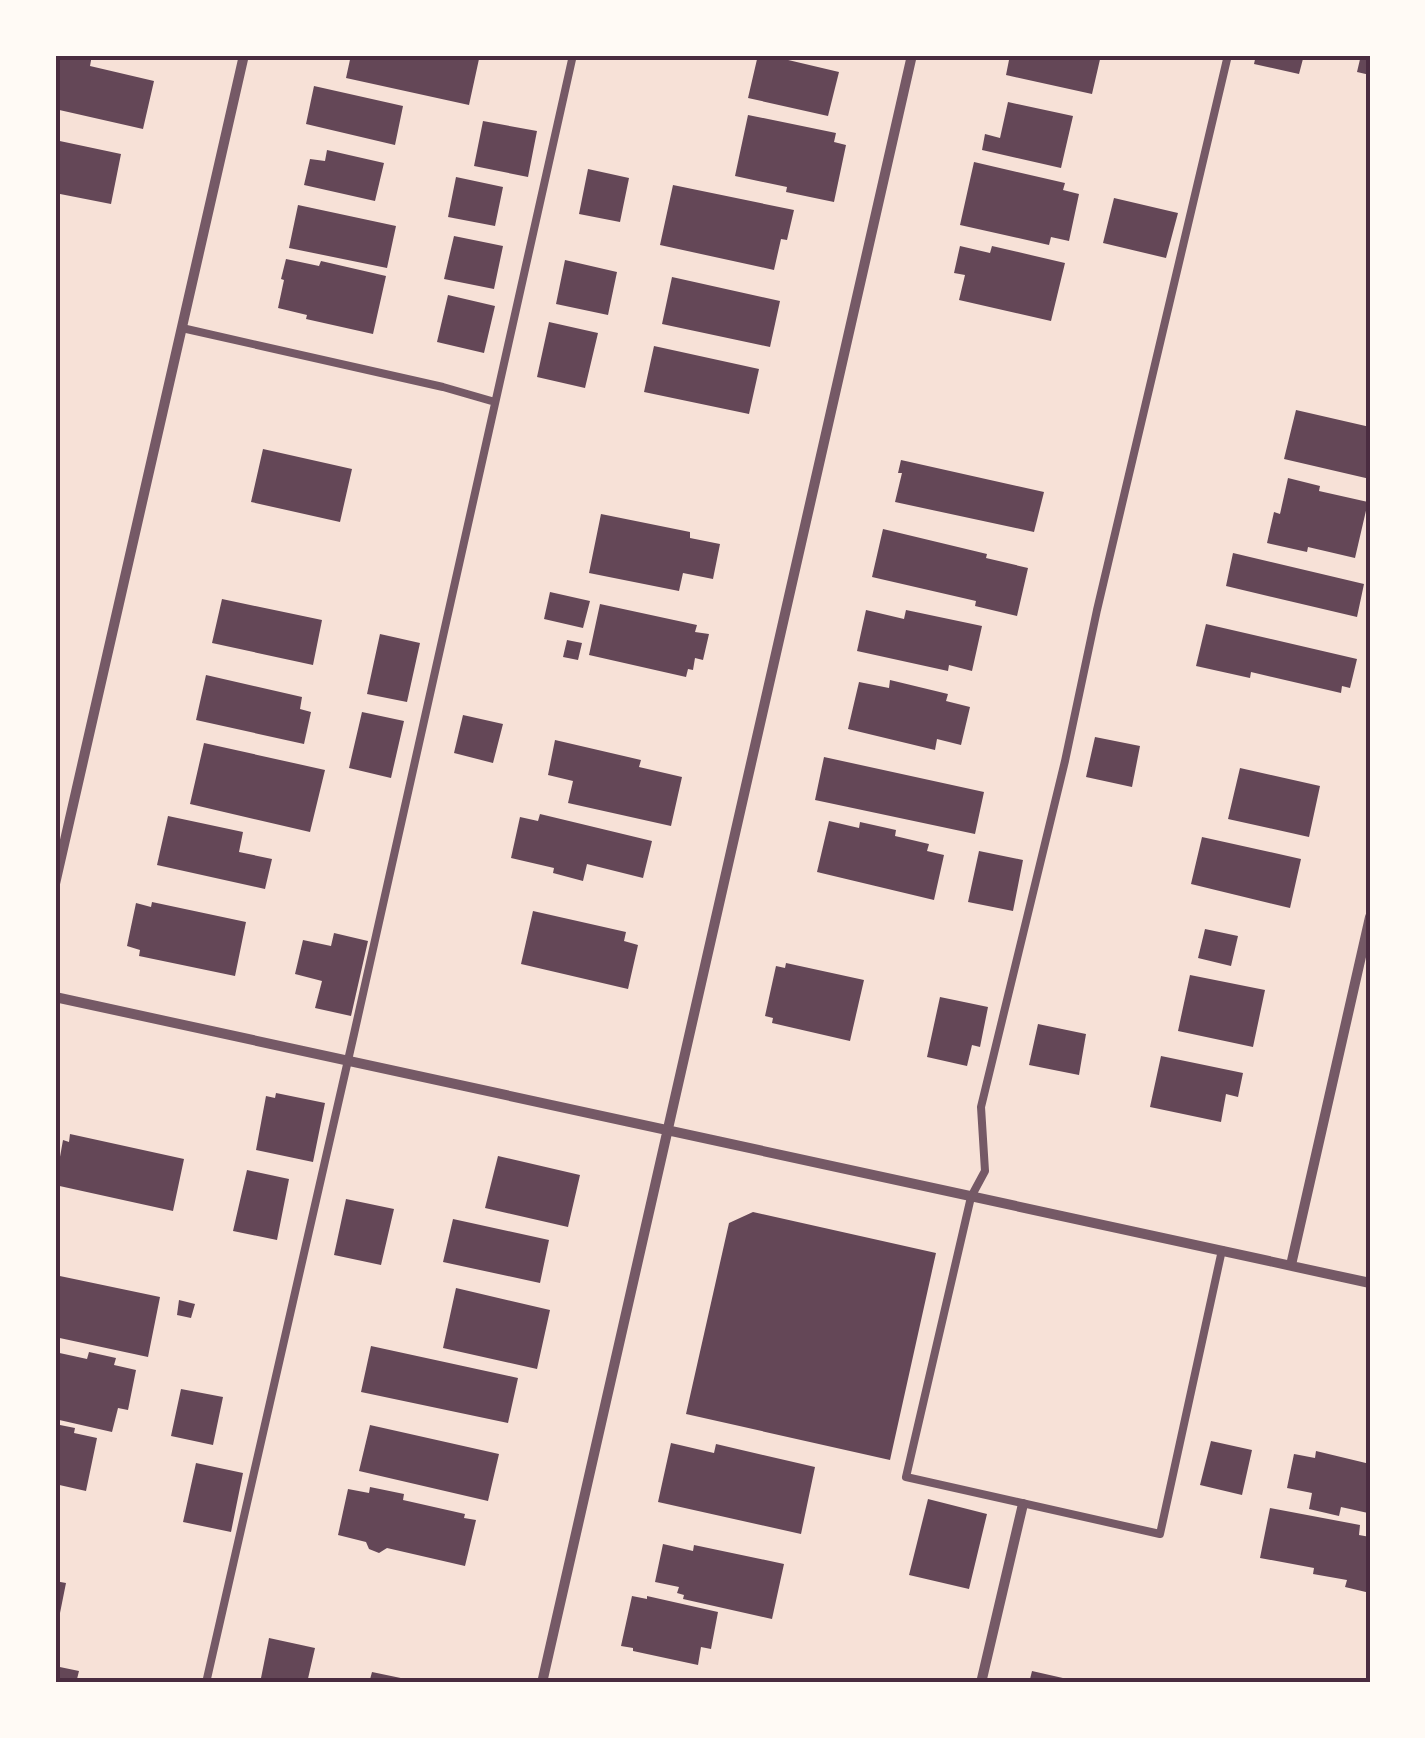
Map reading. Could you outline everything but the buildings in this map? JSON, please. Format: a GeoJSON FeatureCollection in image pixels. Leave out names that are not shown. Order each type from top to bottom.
{"type":"FeatureCollection","features":[{"type":"Feature","properties":{"kind":"street"},"geometry":{"type":"LineString","coordinates":[[55,884],[244,55]]}},
{"type":"Feature","properties":{"kind":"street"},"geometry":{"type":"LineString","coordinates":[[542,1683],[912,55]]}},
{"type":"Feature","properties":{"kind":"street"},"geometry":{"type":"LineString","coordinates":[[1291,1264],[1370,917]]}},
{"type":"Feature","properties":{"kind":"street"},"geometry":{"type":"LineString","coordinates":[[55,996],[1370,1283]]}},
{"type":"Feature","properties":{"kind":"street"},"geometry":{"type":"LineString","coordinates":[[982,1683],[1023,1504]]}},
{"type":"Feature","properties":{"kind":"lane"},"geometry":{"type":"LineString","coordinates":[[206,1683],[573,55]]}},
{"type":"Feature","properties":{"kind":"lane"},"geometry":{"type":"LineString","coordinates":[[1222,1250],[1160,1534],[906,1476],[971,1197],[984,1171],[981,1106],[1228,55]]}},
{"type":"Feature","properties":{"kind":"lane"},"geometry":{"type":"LineString","coordinates":[[182,328],[496,402]]}}]}
